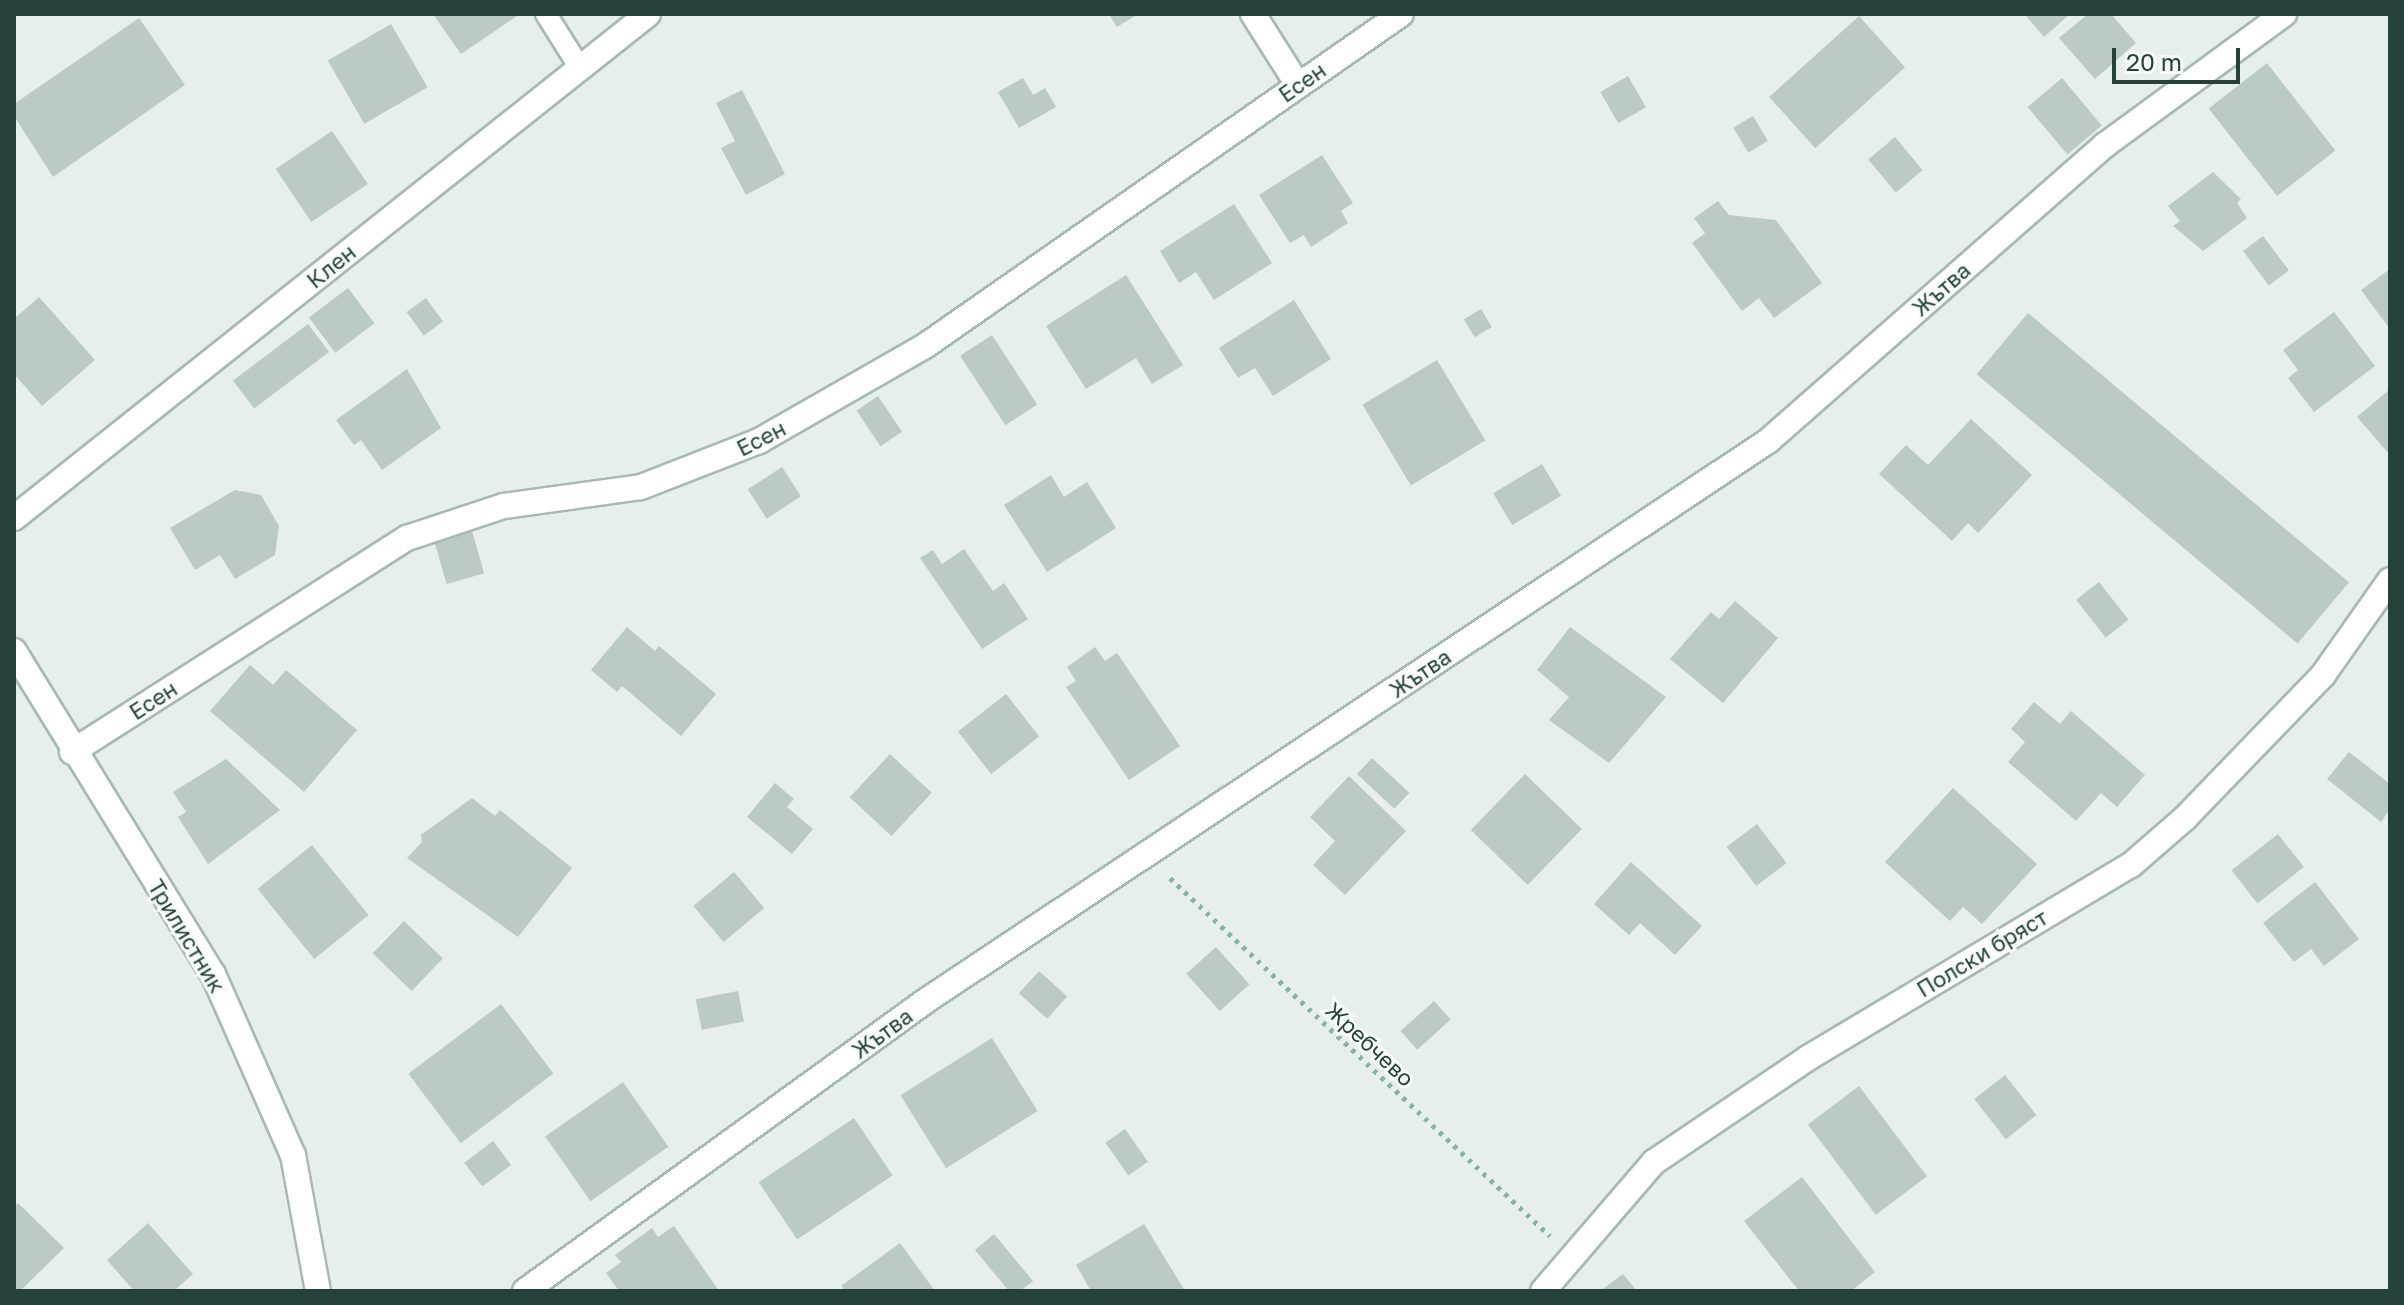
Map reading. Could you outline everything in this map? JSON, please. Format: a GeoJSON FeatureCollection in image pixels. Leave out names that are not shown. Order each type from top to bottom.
{"type":"FeatureCollection","features":[{"type":"Feature","properties":{"kind":"street","name":"Клен"},"geometry":{"type":"LineString","coordinates":[[14,518],[648,14]]}},
{"type":"Feature","properties":{"kind":"street"},"geometry":{"type":"LineString","coordinates":[[1253,14],[1298,85]]}},
{"type":"Feature","properties":{"kind":"street","name":"Есен"},"geometry":{"type":"LineString","coordinates":[[72,752],[407,538],[504,506],[641,487],[759,441],[925,346],[1401,14]]}},
{"type":"Feature","properties":{"kind":"street","name":"Жътва"},"geometry":{"type":"LineString","coordinates":[[525,1291],[927,1000],[1768,441],[2105,145],[2284,14]]}},
{"type":"Feature","properties":{"kind":"street","name":"Полски бряст"},"geometry":{"type":"LineString","coordinates":[[1543,1291],[1654,1162],[1808,1058],[2131,865],[2185,818],[2323,675],[2390,580]]}},
{"type":"Feature","properties":{"kind":"street","name":"Трилистник"},"geometry":{"type":"LineString","coordinates":[[14,653],[72,752],[213,974],[293,1155],[318,1291]]}},
{"type":"Feature","properties":{"kind":"lane"},"geometry":{"type":"LineString","coordinates":[[546,14],[580,68]]}},
{"type":"Feature","properties":{"kind":"path","name":"Жребчево"},"geometry":{"type":"LineString","coordinates":[[1146,855],[1572,1257]]}},
{"type":"Feature","properties":{"kind":"building"},"geometry":{"type":"Polygon","coordinates":[[[433,14],[520,14],[461,54],[433,14]]]}},
{"type":"Feature","properties":{"kind":"building"},"geometry":{"type":"Polygon","coordinates":[[[1109,14],[1138,14],[1117,27],[1109,14]]]}},
{"type":"Feature","properties":{"kind":"building"},"geometry":{"type":"Polygon","coordinates":[[[2027,14],[2070,14],[2044,37],[2026,16],[2027,14]]]}},
{"type":"Feature","properties":{"kind":"building"},"geometry":{"type":"Polygon","coordinates":[[[2088,14],[2111,14],[2136,43],[2095,79],[2059,38],[2088,14]]]}},
{"type":"Feature","properties":{"kind":"building"},"geometry":{"type":"Polygon","coordinates":[[[1859,16],[1905,67],[1815,148],[1769,97],[1859,16]]]}},
{"type":"Feature","properties":{"kind":"building"},"geometry":{"type":"Polygon","coordinates":[[[139,18],[185,85],[53,177],[14,116],[14,104],[139,18]]]}},
{"type":"Feature","properties":{"kind":"building"},"geometry":{"type":"Polygon","coordinates":[[[391,24],[428,87],[364,124],[328,60],[391,24]]]}},
{"type":"Feature","properties":{"kind":"building"},"geometry":{"type":"Polygon","coordinates":[[[2267,63],[2335,150],[2277,196],[2209,109],[2267,63]]]}},
{"type":"Feature","properties":{"kind":"building"},"geometry":{"type":"Polygon","coordinates":[[[1628,76],[1646,107],[1618,123],[1600,92],[1628,76]]]}},
{"type":"Feature","properties":{"kind":"building"},"geometry":{"type":"Polygon","coordinates":[[[1023,78],[1033,95],[1045,88],[1056,107],[1019,128],[998,92],[1023,78]]]}},
{"type":"Feature","properties":{"kind":"building"},"geometry":{"type":"Polygon","coordinates":[[[2062,78],[2102,125],[2067,154],[2028,107],[2062,78]]]}},
{"type":"Feature","properties":{"kind":"building"},"geometry":{"type":"Polygon","coordinates":[[[742,90],[785,174],[746,195],[721,148],[735,141],[716,103],[742,90]]]}},
{"type":"Feature","properties":{"kind":"building"},"geometry":{"type":"Polygon","coordinates":[[[1753,116],[1768,141],[1748,153],[1733,128],[1753,116]]]}},
{"type":"Feature","properties":{"kind":"building"},"geometry":{"type":"Polygon","coordinates":[[[332,131],[368,184],[311,222],[276,169],[332,131]]]}},
{"type":"Feature","properties":{"kind":"building"},"geometry":{"type":"Polygon","coordinates":[[[1895,137],[1923,170],[1896,192],[1868,159],[1895,137]]]}},
{"type":"Feature","properties":{"kind":"building"},"geometry":{"type":"Polygon","coordinates":[[[1322,155],[1353,203],[1341,211],[1348,223],[1311,247],[1304,235],[1290,243],[1259,195],[1322,155]]]}},
{"type":"Feature","properties":{"kind":"building"},"geometry":{"type":"Polygon","coordinates":[[[2213,172],[2241,199],[2237,203],[2247,218],[2203,251],[2173,226],[2180,221],[2168,206],[2213,172]]]}},
{"type":"Feature","properties":{"kind":"building"},"geometry":{"type":"Polygon","coordinates":[[[1718,201],[1729,215],[1776,220],[1822,283],[1774,318],[1759,298],[1742,311],[1692,243],[1705,233],[1694,218],[1718,201]]]}},
{"type":"Feature","properties":{"kind":"building"},"geometry":{"type":"Polygon","coordinates":[[[1234,204],[1272,263],[1214,300],[1196,272],[1179,283],[1160,251],[1234,204]]]}},
{"type":"Feature","properties":{"kind":"building"},"geometry":{"type":"Polygon","coordinates":[[[2263,236],[2289,270],[2269,285],[2243,251],[2263,236]]]}},
{"type":"Feature","properties":{"kind":"building"},"geometry":{"type":"Polygon","coordinates":[[[2390,269],[2390,329],[2361,290],[2390,269]]]}},
{"type":"Feature","properties":{"kind":"building"},"geometry":{"type":"Polygon","coordinates":[[[1126,275],[1183,365],[1152,384],[1136,358],[1086,389],[1046,326],[1126,275]]]}},
{"type":"Feature","properties":{"kind":"building"},"geometry":{"type":"Polygon","coordinates":[[[348,288],[374,323],[335,353],[309,317],[348,288]]]}},
{"type":"Feature","properties":{"kind":"building"},"geometry":{"type":"Polygon","coordinates":[[[39,297],[95,360],[42,406],[14,374],[14,319],[39,297]]]}},
{"type":"Feature","properties":{"kind":"building"},"geometry":{"type":"Polygon","coordinates":[[[426,298],[443,321],[424,336],[407,312],[426,298]]]}},
{"type":"Feature","properties":{"kind":"building"},"geometry":{"type":"Polygon","coordinates":[[[1294,300],[1331,359],[1273,396],[1255,368],[1238,378],[1219,348],[1294,300]]]}},
{"type":"Feature","properties":{"kind":"building"},"geometry":{"type":"Polygon","coordinates":[[[1481,309],[1492,327],[1475,337],[1464,319],[1481,309]]]}},
{"type":"Feature","properties":{"kind":"building"},"geometry":{"type":"Polygon","coordinates":[[[2334,312],[2375,366],[2314,412],[2288,378],[2298,370],[2283,350],[2334,312]]]}},
{"type":"Feature","properties":{"kind":"building"},"geometry":{"type":"Polygon","coordinates":[[[2028,313],[2349,582],[2298,644],[1977,374],[2028,313]]]}},
{"type":"Feature","properties":{"kind":"building"},"geometry":{"type":"Polygon","coordinates":[[[308,324],[329,352],[254,409],[233,381],[308,324]]]}},
{"type":"Feature","properties":{"kind":"building"},"geometry":{"type":"Polygon","coordinates":[[[992,335],[1037,405],[1005,425],[960,356],[992,335]]]}},
{"type":"Feature","properties":{"kind":"building"},"geometry":{"type":"Polygon","coordinates":[[[1437,360],[1485,441],[1411,485],[1362,405],[1437,360]]]}},
{"type":"Feature","properties":{"kind":"building"},"geometry":{"type":"Polygon","coordinates":[[[407,369],[441,428],[382,470],[361,440],[354,445],[336,420],[407,369]]]}},
{"type":"Feature","properties":{"kind":"building"},"geometry":{"type":"Polygon","coordinates":[[[2390,389],[2390,455],[2357,417],[2390,389]]]}},
{"type":"Feature","properties":{"kind":"building"},"geometry":{"type":"Polygon","coordinates":[[[878,396],[902,432],[880,446],[856,411],[878,396]]]}},
{"type":"Feature","properties":{"kind":"building"},"geometry":{"type":"Polygon","coordinates":[[[1971,419],[2032,475],[1978,533],[1968,523],[1952,541],[1879,474],[1906,445],[1928,465],[1971,419]]]}},
{"type":"Feature","properties":{"kind":"building"},"geometry":{"type":"Polygon","coordinates":[[[1542,464],[1561,496],[1512,525],[1493,493],[1542,464]]]}},
{"type":"Feature","properties":{"kind":"building"},"geometry":{"type":"Polygon","coordinates":[[[782,467],[801,496],[767,519],[748,489],[782,467]]]}},
{"type":"Feature","properties":{"kind":"building"},"geometry":{"type":"Polygon","coordinates":[[[1051,475],[1064,497],[1087,482],[1116,528],[1047,572],[1004,505],[1051,475]]]}},
{"type":"Feature","properties":{"kind":"building"},"geometry":{"type":"Polygon","coordinates":[[[235,490],[261,495],[279,526],[275,555],[235,579],[220,555],[195,570],[170,528],[235,490]]]}},
{"type":"Feature","properties":{"kind":"building"},"geometry":{"type":"Polygon","coordinates":[[[472,531],[484,573],[447,584],[435,542],[472,531]]]}},
{"type":"Feature","properties":{"kind":"building"},"geometry":{"type":"Polygon","coordinates":[[[964,549],[993,591],[1004,583],[1028,619],[982,649],[920,558],[933,550],[942,564],[964,549]]]}},
{"type":"Feature","properties":{"kind":"building"},"geometry":{"type":"Polygon","coordinates":[[[2099,582],[2129,620],[2106,638],[2076,600],[2099,582]]]}},
{"type":"Feature","properties":{"kind":"building"},"geometry":{"type":"Polygon","coordinates":[[[1735,601],[1778,638],[1723,703],[1670,659],[1711,612],[1719,619],[1735,601]]]}},
{"type":"Feature","properties":{"kind":"building"},"geometry":{"type":"Polygon","coordinates":[[[627,627],[655,651],[659,646],[716,694],[681,736],[622,686],[617,692],[591,670],[627,627]]]}},
{"type":"Feature","properties":{"kind":"building"},"geometry":{"type":"Polygon","coordinates":[[[1570,627],[1666,697],[1609,763],[1549,720],[1569,697],[1537,670],[1570,627]]]}},
{"type":"Feature","properties":{"kind":"building"},"geometry":{"type":"Polygon","coordinates":[[[1095,647],[1105,661],[1117,653],[1180,746],[1129,780],[1066,687],[1076,681],[1067,667],[1095,647]]]}},
{"type":"Feature","properties":{"kind":"building"},"geometry":{"type":"Polygon","coordinates":[[[250,665],[273,685],[286,670],[357,730],[304,792],[210,711],[250,665]]]}},
{"type":"Feature","properties":{"kind":"building"},"geometry":{"type":"Polygon","coordinates":[[[1006,694],[1039,737],[991,774],[958,732],[1006,694]]]}},
{"type":"Feature","properties":{"kind":"building"},"geometry":{"type":"Polygon","coordinates":[[[2034,702],[2060,724],[2071,711],[2145,775],[2117,807],[2101,793],[2076,821],[2008,762],[2025,742],[2011,729],[2034,702]]]}},
{"type":"Feature","properties":{"kind":"building"},"geometry":{"type":"Polygon","coordinates":[[[2349,752],[2390,784],[2390,809],[2381,822],[2327,779],[2349,752]]]}},
{"type":"Feature","properties":{"kind":"building"},"geometry":{"type":"Polygon","coordinates":[[[890,754],[932,793],[891,836],[850,797],[890,754]]]}},
{"type":"Feature","properties":{"kind":"building"},"geometry":{"type":"Polygon","coordinates":[[[1372,758],[1409,793],[1394,809],[1357,774],[1372,758]]]}},
{"type":"Feature","properties":{"kind":"building"},"geometry":{"type":"Polygon","coordinates":[[[226,759],[280,810],[208,864],[178,817],[186,812],[173,792],[226,759]]]}},
{"type":"Feature","properties":{"kind":"building"},"geometry":{"type":"Polygon","coordinates":[[[1525,774],[1582,829],[1528,885],[1471,830],[1525,774]]]}},
{"type":"Feature","properties":{"kind":"building"},"geometry":{"type":"Polygon","coordinates":[[[1349,776],[1406,831],[1345,895],[1313,865],[1335,841],[1310,817],[1349,776]]]}},
{"type":"Feature","properties":{"kind":"building"},"geometry":{"type":"Polygon","coordinates":[[[775,783],[794,799],[787,807],[813,829],[792,854],[747,817],[775,783]]]}},
{"type":"Feature","properties":{"kind":"building"},"geometry":{"type":"Polygon","coordinates":[[[1953,788],[2037,864],[1982,924],[1963,907],[1950,921],[1885,862],[1953,788]]]}},
{"type":"Feature","properties":{"kind":"building"},"geometry":{"type":"Polygon","coordinates":[[[472,798],[495,816],[500,810],[572,868],[518,937],[407,858],[422,842],[421,835],[472,798]]]}},
{"type":"Feature","properties":{"kind":"building"},"geometry":{"type":"Polygon","coordinates":[[[1757,824],[1786,863],[1756,886],[1727,847],[1757,824]]]}},
{"type":"Feature","properties":{"kind":"building"},"geometry":{"type":"Polygon","coordinates":[[[2278,834],[2304,867],[2257,903],[2232,870],[2278,834]]]}},
{"type":"Feature","properties":{"kind":"building"},"geometry":{"type":"Polygon","coordinates":[[[312,845],[369,915],[314,959],[258,889],[312,845]]]}},
{"type":"Feature","properties":{"kind":"building"},"geometry":{"type":"Polygon","coordinates":[[[1631,862],[1702,926],[1675,955],[1640,923],[1629,935],[1594,904],[1631,862]]]}},
{"type":"Feature","properties":{"kind":"building"},"geometry":{"type":"Polygon","coordinates":[[[734,872],[764,908],[724,942],[693,906],[734,872]]]}},
{"type":"Feature","properties":{"kind":"building"},"geometry":{"type":"Polygon","coordinates":[[[2315,882],[2359,939],[2324,966],[2311,949],[2294,962],[2263,923],[2315,882]]]}},
{"type":"Feature","properties":{"kind":"building"},"geometry":{"type":"Polygon","coordinates":[[[404,921],[443,959],[412,991],[373,953],[404,921]]]}},
{"type":"Feature","properties":{"kind":"building"},"geometry":{"type":"Polygon","coordinates":[[[1216,947],[1249,984],[1220,1011],[1186,974],[1216,947]]]}},
{"type":"Feature","properties":{"kind":"building"},"geometry":{"type":"Polygon","coordinates":[[[1039,971],[1067,996],[1047,1019],[1019,993],[1039,971]]]}},
{"type":"Feature","properties":{"kind":"building"},"geometry":{"type":"Polygon","coordinates":[[[738,991],[744,1021],[702,1030],[696,999],[738,991]]]}},
{"type":"Feature","properties":{"kind":"building"},"geometry":{"type":"Polygon","coordinates":[[[1434,1001],[1451,1020],[1417,1050],[1401,1031],[1434,1001]]]}},
{"type":"Feature","properties":{"kind":"building"},"geometry":{"type":"Polygon","coordinates":[[[501,1004],[553,1073],[461,1143],[408,1074],[501,1004]]]}},
{"type":"Feature","properties":{"kind":"building"},"geometry":{"type":"Polygon","coordinates":[[[992,1038],[1038,1111],[946,1168],[900,1095],[992,1038]]]}},
{"type":"Feature","properties":{"kind":"building"},"geometry":{"type":"Polygon","coordinates":[[[2005,1075],[2036,1115],[2006,1139],[1974,1099],[2005,1075]]]}},
{"type":"Feature","properties":{"kind":"building"},"geometry":{"type":"Polygon","coordinates":[[[623,1082],[668,1147],[590,1201],[545,1136],[623,1082]]]}},
{"type":"Feature","properties":{"kind":"building"},"geometry":{"type":"Polygon","coordinates":[[[1859,1086],[1927,1176],[1876,1215],[1808,1125],[1859,1086]]]}},
{"type":"Feature","properties":{"kind":"building"},"geometry":{"type":"Polygon","coordinates":[[[854,1118],[893,1175],[797,1240],[759,1182],[854,1118]]]}},
{"type":"Feature","properties":{"kind":"building"},"geometry":{"type":"Polygon","coordinates":[[[1125,1129],[1148,1162],[1128,1176],[1105,1143],[1125,1129]]]}},
{"type":"Feature","properties":{"kind":"building"},"geometry":{"type":"Polygon","coordinates":[[[493,1141],[511,1165],[482,1187],[464,1163],[493,1141]]]}},
{"type":"Feature","properties":{"kind":"building"},"geometry":{"type":"Polygon","coordinates":[[[1802,1177],[1875,1272],[1851,1291],[1799,1291],[1744,1221],[1802,1177]]]}},
{"type":"Feature","properties":{"kind":"building"},"geometry":{"type":"Polygon","coordinates":[[[18,1203],[64,1248],[20,1291],[14,1291],[14,1208],[18,1203]]]}},
{"type":"Feature","properties":{"kind":"building"},"geometry":{"type":"Polygon","coordinates":[[[148,1223],[193,1274],[174,1291],[134,1291],[107,1260],[148,1223]]]}},
{"type":"Feature","properties":{"kind":"building"},"geometry":{"type":"Polygon","coordinates":[[[1144,1224],[1185,1291],[1091,1291],[1076,1265],[1144,1224]]]}},
{"type":"Feature","properties":{"kind":"building"},"geometry":{"type":"Polygon","coordinates":[[[674,1226],[719,1291],[619,1291],[606,1273],[621,1262],[615,1255],[652,1228],[658,1237],[674,1226]]]}},
{"type":"Feature","properties":{"kind":"building"},"geometry":{"type":"Polygon","coordinates":[[[994,1234],[1033,1281],[1020,1291],[1009,1291],[975,1250],[994,1234]]]}},
{"type":"Feature","properties":{"kind":"building"},"geometry":{"type":"Polygon","coordinates":[[[900,1243],[935,1291],[845,1291],[841,1286],[900,1243]]]}},
{"type":"Feature","properties":{"kind":"building"},"geometry":{"type":"Polygon","coordinates":[[[1623,1274],[1637,1291],[1600,1291],[1623,1274]]]}}]}
